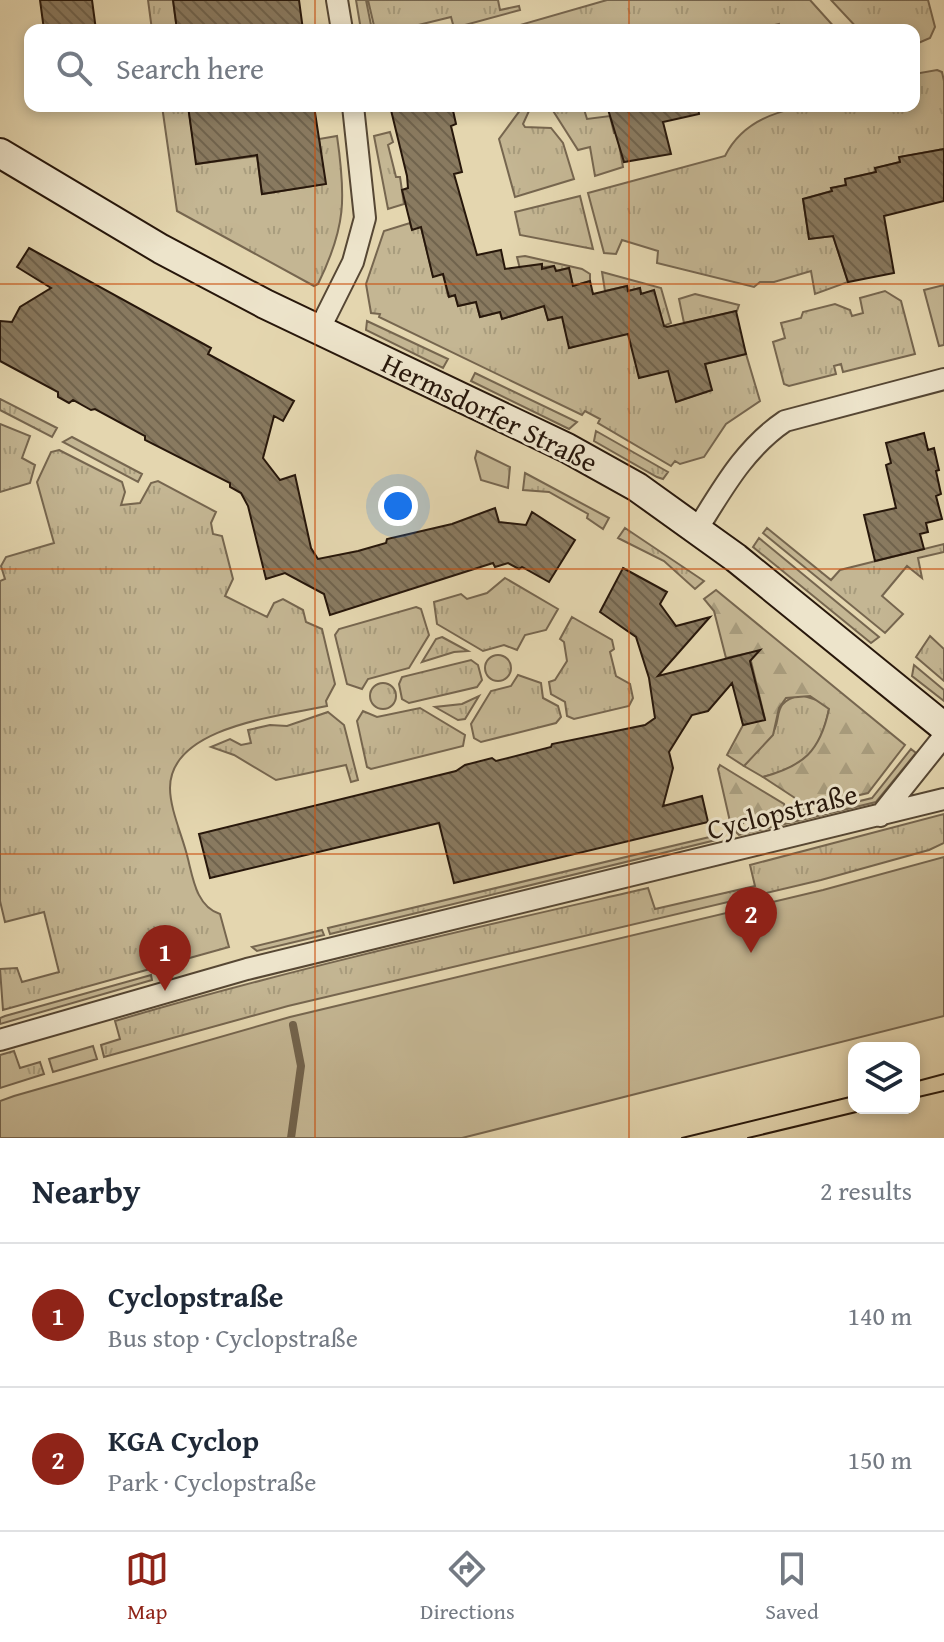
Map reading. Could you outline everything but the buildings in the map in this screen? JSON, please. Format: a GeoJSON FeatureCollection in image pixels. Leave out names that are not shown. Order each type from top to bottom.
{"type":"FeatureCollection","features":[{"type":"Feature","properties":{"kind":"main road","name":"Hermsdorfer Straße"},"geometry":{"type":"LineString","coordinates":[[0,153],[161,249],[319,330],[567,448],[637,487],[698,528],[944,727]]}},
{"type":"Feature","properties":{"kind":"street"},"geometry":{"type":"LineString","coordinates":[[337,0],[341,24]]}},
{"type":"Feature","properties":{"kind":"street"},"geometry":{"type":"LineString","coordinates":[[319,330],[353,262],[365,218],[354,112]]}},
{"type":"Feature","properties":{"kind":"street"},"geometry":{"type":"LineString","coordinates":[[698,528],[742,460],[764,436],[785,421],[944,379]]}},
{"type":"Feature","properties":{"kind":"street","name":"Cyclopstraße"},"geometry":{"type":"LineString","coordinates":[[880,816],[944,736]]}},
{"type":"Feature","properties":{"kind":"street","name":"Cyclopstraße"},"geometry":{"type":"LineString","coordinates":[[0,1040],[247,969],[944,799]]}},
{"type":"Feature","properties":{"kind":"green space"},"geometry":{"type":"Polygon","coordinates":[[[148,0],[173,0],[176,24],[151,24],[148,0]]]}},
{"type":"Feature","properties":{"kind":"green space"},"geometry":{"type":"Polygon","coordinates":[[[356,0],[366,0],[371,24],[360,24],[356,0]]]}},
{"type":"Feature","properties":{"kind":"green space"},"geometry":{"type":"Polygon","coordinates":[[[368,0],[498,0],[500,10],[519,6],[520,10],[469,24],[453,24],[451,17],[422,24],[374,24],[368,0]]]}},
{"type":"Feature","properties":{"kind":"green space"},"geometry":{"type":"Polygon","coordinates":[[[607,0],[810,0],[832,24],[779,24],[524,24],[607,0]]]}},
{"type":"Feature","properties":{"kind":"green space"},"geometry":{"type":"Polygon","coordinates":[[[831,0],[928,0],[935,27],[930,38],[920,42],[920,24],[853,24],[831,0]]]}},
{"type":"Feature","properties":{"kind":"green space"},"geometry":{"type":"Polygon","coordinates":[[[942,72],[944,149],[900,157],[900,162],[876,168],[876,172],[845,179],[846,185],[803,199],[809,239],[833,236],[848,282],[815,294],[811,271],[774,282],[760,282],[754,287],[657,263],[658,251],[622,240],[616,254],[604,253],[588,193],[725,156],[740,135],[760,120],[780,112],[920,112],[920,73],[942,72]]]}},
{"type":"Feature","properties":{"kind":"green space"},"geometry":{"type":"Polygon","coordinates":[[[163,112],[189,112],[197,164],[257,156],[262,194],[325,184],[319,139],[337,136],[342,177],[339,228],[327,264],[318,284],[314,286],[177,211],[163,112]]]}},
{"type":"Feature","properties":{"kind":"green space"},"geometry":{"type":"Polygon","coordinates":[[[519,112],[529,112],[523,124],[525,127],[551,128],[563,143],[574,179],[515,197],[499,139],[519,112]]]}},
{"type":"Feature","properties":{"kind":"green space"},"geometry":{"type":"Polygon","coordinates":[[[554,112],[585,112],[587,119],[610,116],[614,133],[617,133],[623,167],[595,176],[590,147],[578,150],[554,112]]]}},
{"type":"Feature","properties":{"kind":"green space"},"geometry":{"type":"Polygon","coordinates":[[[390,132],[393,142],[388,145],[396,177],[400,177],[404,204],[388,209],[374,136],[390,132]]]}},
{"type":"Feature","properties":{"kind":"green space"},"geometry":{"type":"Polygon","coordinates":[[[580,196],[593,249],[520,235],[515,212],[580,196]]]}},
{"type":"Feature","properties":{"kind":"green space"},"geometry":{"type":"Polygon","coordinates":[[[410,223],[412,229],[421,227],[433,276],[443,274],[448,296],[455,295],[458,306],[476,302],[480,317],[500,312],[502,319],[544,306],[548,320],[566,316],[564,325],[570,348],[629,329],[639,377],[670,365],[676,402],[711,390],[705,364],[717,361],[715,356],[728,358],[746,354],[760,401],[726,424],[704,457],[680,464],[675,461],[671,466],[598,423],[600,419],[585,411],[582,415],[379,317],[380,314],[371,313],[366,284],[384,231],[410,223]]]}},
{"type":"Feature","properties":{"kind":"green space"},"geometry":{"type":"Polygon","coordinates":[[[525,256],[582,269],[590,274],[590,281],[573,286],[569,268],[556,271],[554,266],[520,269],[517,257],[525,256]]]}},
{"type":"Feature","properties":{"kind":"green space"},"geometry":{"type":"Polygon","coordinates":[[[602,272],[661,288],[671,323],[661,327],[654,291],[641,294],[640,288],[628,291],[627,286],[605,291],[602,272]]]}},
{"type":"Feature","properties":{"kind":"green space"},"geometry":{"type":"Polygon","coordinates":[[[944,285],[944,345],[939,346],[924,290],[944,285]]]}},
{"type":"Feature","properties":{"kind":"green space"},"geometry":{"type":"Polygon","coordinates":[[[885,291],[901,301],[915,354],[843,372],[841,364],[834,366],[836,374],[789,386],[784,384],[773,342],[785,338],[781,323],[801,318],[803,312],[835,304],[850,310],[852,316],[863,313],[860,298],[885,291]]]}},
{"type":"Feature","properties":{"kind":"green space"},"geometry":{"type":"Polygon","coordinates":[[[695,294],[739,305],[737,311],[684,323],[679,299],[695,294]]]}},
{"type":"Feature","properties":{"kind":"green space"},"geometry":{"type":"Polygon","coordinates":[[[367,321],[448,359],[443,368],[366,330],[367,321]]]}},
{"type":"Feature","properties":{"kind":"green space"},"geometry":{"type":"Polygon","coordinates":[[[475,373],[577,422],[569,429],[471,381],[475,373]]]}},
{"type":"Feature","properties":{"kind":"green space"},"geometry":{"type":"Polygon","coordinates":[[[0,399],[57,428],[52,437],[0,410],[0,399]]]}},
{"type":"Feature","properties":{"kind":"green space"},"geometry":{"type":"Polygon","coordinates":[[[0,424],[30,436],[22,458],[35,465],[30,483],[0,492],[0,424]]]}},
{"type":"Feature","properties":{"kind":"green space"},"geometry":{"type":"Polygon","coordinates":[[[596,431],[668,472],[663,479],[657,477],[594,441],[596,431]]]}},
{"type":"Feature","properties":{"kind":"green space"},"geometry":{"type":"Polygon","coordinates":[[[72,437],[142,474],[138,482],[63,442],[72,437]]]}},
{"type":"Feature","properties":{"kind":"green space"},"geometry":{"type":"Polygon","coordinates":[[[59,450],[122,482],[125,492],[121,505],[140,503],[151,483],[158,481],[216,512],[211,523],[213,534],[222,536],[233,579],[225,596],[267,617],[274,603],[283,599],[303,610],[306,622],[322,629],[335,684],[326,701],[327,706],[258,720],[208,737],[188,750],[175,767],[171,796],[194,883],[206,905],[220,914],[229,947],[3,1010],[0,969],[17,968],[22,982],[59,972],[44,912],[5,922],[0,901],[0,581],[5,579],[1,566],[6,557],[54,543],[37,482],[51,452],[59,450]]]}},
{"type":"Feature","properties":{"kind":"green space"},"geometry":{"type":"Polygon","coordinates":[[[477,451],[510,467],[508,488],[481,480],[475,458],[477,451]]]}},
{"type":"Feature","properties":{"kind":"green space"},"geometry":{"type":"Polygon","coordinates":[[[525,473],[609,518],[603,529],[587,518],[588,514],[549,492],[523,490],[525,473]]]}},
{"type":"Feature","properties":{"kind":"green space"},"geometry":{"type":"Polygon","coordinates":[[[625,528],[704,581],[695,589],[664,561],[618,538],[625,528]]]}},
{"type":"Feature","properties":{"kind":"green space"},"geometry":{"type":"Polygon","coordinates":[[[767,528],[831,580],[840,570],[944,544],[944,552],[918,558],[922,578],[907,566],[882,596],[903,614],[885,633],[763,533],[767,528]]]}},
{"type":"Feature","properties":{"kind":"green space"},"geometry":{"type":"Polygon","coordinates":[[[759,538],[879,637],[871,643],[753,547],[759,538]]]}},
{"type":"Feature","properties":{"kind":"green space"},"geometry":{"type":"Polygon","coordinates":[[[505,578],[558,609],[546,630],[525,635],[517,650],[504,645],[483,651],[437,624],[434,602],[461,594],[467,599],[487,593],[505,578]]]}},
{"type":"Feature","properties":{"kind":"green space"},"geometry":{"type":"Polygon","coordinates":[[[716,590],[905,745],[868,793],[797,810],[795,798],[763,777],[789,768],[815,747],[829,709],[810,696],[786,698],[779,708],[773,735],[744,766],[727,755],[743,725],[765,719],[749,653],[726,658],[714,611],[704,599],[716,590]]]}},
{"type":"Feature","properties":{"kind":"green space"},"geometry":{"type":"Polygon","coordinates":[[[416,607],[421,609],[429,635],[409,668],[368,679],[362,689],[347,684],[335,635],[339,629],[416,607]]]}},
{"type":"Feature","properties":{"kind":"green space"},"geometry":{"type":"Polygon","coordinates":[[[572,617],[612,640],[614,649],[610,652],[616,676],[630,684],[633,698],[629,706],[574,719],[567,716],[565,702],[551,694],[549,682],[555,680],[567,661],[564,642],[560,639],[572,617]]]}},
{"type":"Feature","properties":{"kind":"green space"},"geometry":{"type":"Polygon","coordinates":[[[930,636],[944,649],[944,681],[916,657],[930,636]]]}},
{"type":"Feature","properties":{"kind":"green space"},"geometry":{"type":"Polygon","coordinates":[[[442,637],[468,651],[422,662],[436,639],[442,637]]]}},
{"type":"Feature","properties":{"kind":"green space"},"geometry":{"type":"Polygon","coordinates":[[[498,655],[507,659],[511,668],[507,677],[498,681],[489,677],[485,668],[489,659],[498,655]]]}},
{"type":"Feature","properties":{"kind":"green space"},"geometry":{"type":"Polygon","coordinates":[[[471,660],[478,665],[482,680],[477,687],[409,703],[402,699],[399,684],[402,677],[471,660]]]}},
{"type":"Feature","properties":{"kind":"green space"},"geometry":{"type":"Polygon","coordinates":[[[914,665],[944,690],[944,701],[912,676],[914,665]]]}},
{"type":"Feature","properties":{"kind":"green space"},"geometry":{"type":"Polygon","coordinates":[[[518,675],[541,683],[543,698],[558,706],[561,717],[556,723],[481,742],[474,738],[471,724],[491,691],[511,686],[518,675]]]}},
{"type":"Feature","properties":{"kind":"green space"},"geometry":{"type":"Polygon","coordinates":[[[383,683],[392,687],[396,696],[392,705],[383,709],[374,705],[370,696],[374,687],[383,683]]]}},
{"type":"Feature","properties":{"kind":"green space"},"geometry":{"type":"Polygon","coordinates":[[[801,695],[823,702],[829,709],[821,737],[808,756],[800,763],[763,777],[744,766],[774,730],[784,702],[801,695]]]}},
{"type":"Feature","properties":{"kind":"green space"},"geometry":{"type":"Polygon","coordinates":[[[479,696],[465,719],[458,720],[435,707],[462,704],[479,696]]]}},
{"type":"Feature","properties":{"kind":"green space"},"geometry":{"type":"Polygon","coordinates":[[[420,708],[465,735],[463,746],[371,769],[367,767],[357,721],[363,711],[377,717],[420,708]]]}},
{"type":"Feature","properties":{"kind":"green space"},"geometry":{"type":"Polygon","coordinates":[[[328,712],[344,725],[358,780],[351,782],[346,765],[276,780],[234,755],[211,747],[230,739],[241,745],[251,743],[248,730],[270,725],[287,726],[328,712]]]}},
{"type":"Feature","properties":{"kind":"green space"},"geometry":{"type":"Polygon","coordinates":[[[911,749],[916,753],[876,802],[739,835],[735,831],[872,798],[911,749]]]}},
{"type":"Feature","properties":{"kind":"green space"},"geometry":{"type":"Polygon","coordinates":[[[720,765],[784,804],[786,813],[731,826],[718,769],[720,765]]]}},
{"type":"Feature","properties":{"kind":"green space"},"geometry":{"type":"Polygon","coordinates":[[[944,814],[944,843],[929,850],[821,880],[288,1006],[104,1057],[101,1045],[120,1039],[115,1021],[314,967],[648,888],[655,909],[755,886],[750,865],[944,814]]]}},
{"type":"Feature","properties":{"kind":"green space"},"geometry":{"type":"Polygon","coordinates":[[[714,836],[716,840],[330,934],[328,928],[714,836]]]}},
{"type":"Feature","properties":{"kind":"green space"},"geometry":{"type":"Polygon","coordinates":[[[944,857],[944,1016],[462,1138],[0,1138],[0,1101],[14,1096],[290,1017],[823,890],[944,857]]]}},
{"type":"Feature","properties":{"kind":"green space"},"geometry":{"type":"Polygon","coordinates":[[[322,930],[324,935],[257,951],[252,947],[322,930]]]}},
{"type":"Feature","properties":{"kind":"green space"},"geometry":{"type":"Polygon","coordinates":[[[151,975],[152,980],[0,1024],[0,1018],[5,1016],[151,975]]]}},
{"type":"Feature","properties":{"kind":"green space"},"geometry":{"type":"Polygon","coordinates":[[[93,1046],[97,1059],[53,1072],[49,1059],[93,1046]]]}},
{"type":"Feature","properties":{"kind":"green space"},"geometry":{"type":"Polygon","coordinates":[[[14,1051],[20,1068],[40,1062],[44,1074],[0,1088],[0,1055],[14,1051]]]}},
{"type":"Feature","properties":{"kind":"waterway"},"geometry":{"type":"LineString","coordinates":[[291,1138],[301,1066],[293,1025]]}},
{"type":"Feature","properties":{"kind":"tram line"},"geometry":{"type":"LineString","coordinates":[[920,1080],[944,1074]]}},
{"type":"Feature","properties":{"kind":"tram line"},"geometry":{"type":"LineString","coordinates":[[920,1097],[944,1091]]}},
{"type":"Feature","properties":{"kind":"tram line"},"geometry":{"type":"LineString","coordinates":[[682,1138],[848,1097]]}},
{"type":"Feature","properties":{"kind":"tram line"},"geometry":{"type":"LineString","coordinates":[[748,1138],[848,1114]]}},
{"type":"Feature","properties":{"kind":"place","name":"KGA Cyclop"},"geometry":{"type":"Point","coordinates":[751,953]}},
{"type":"Feature","properties":{"kind":"place","name":"Cyclopstraße"},"geometry":{"type":"Point","coordinates":[165,991]}}]}
